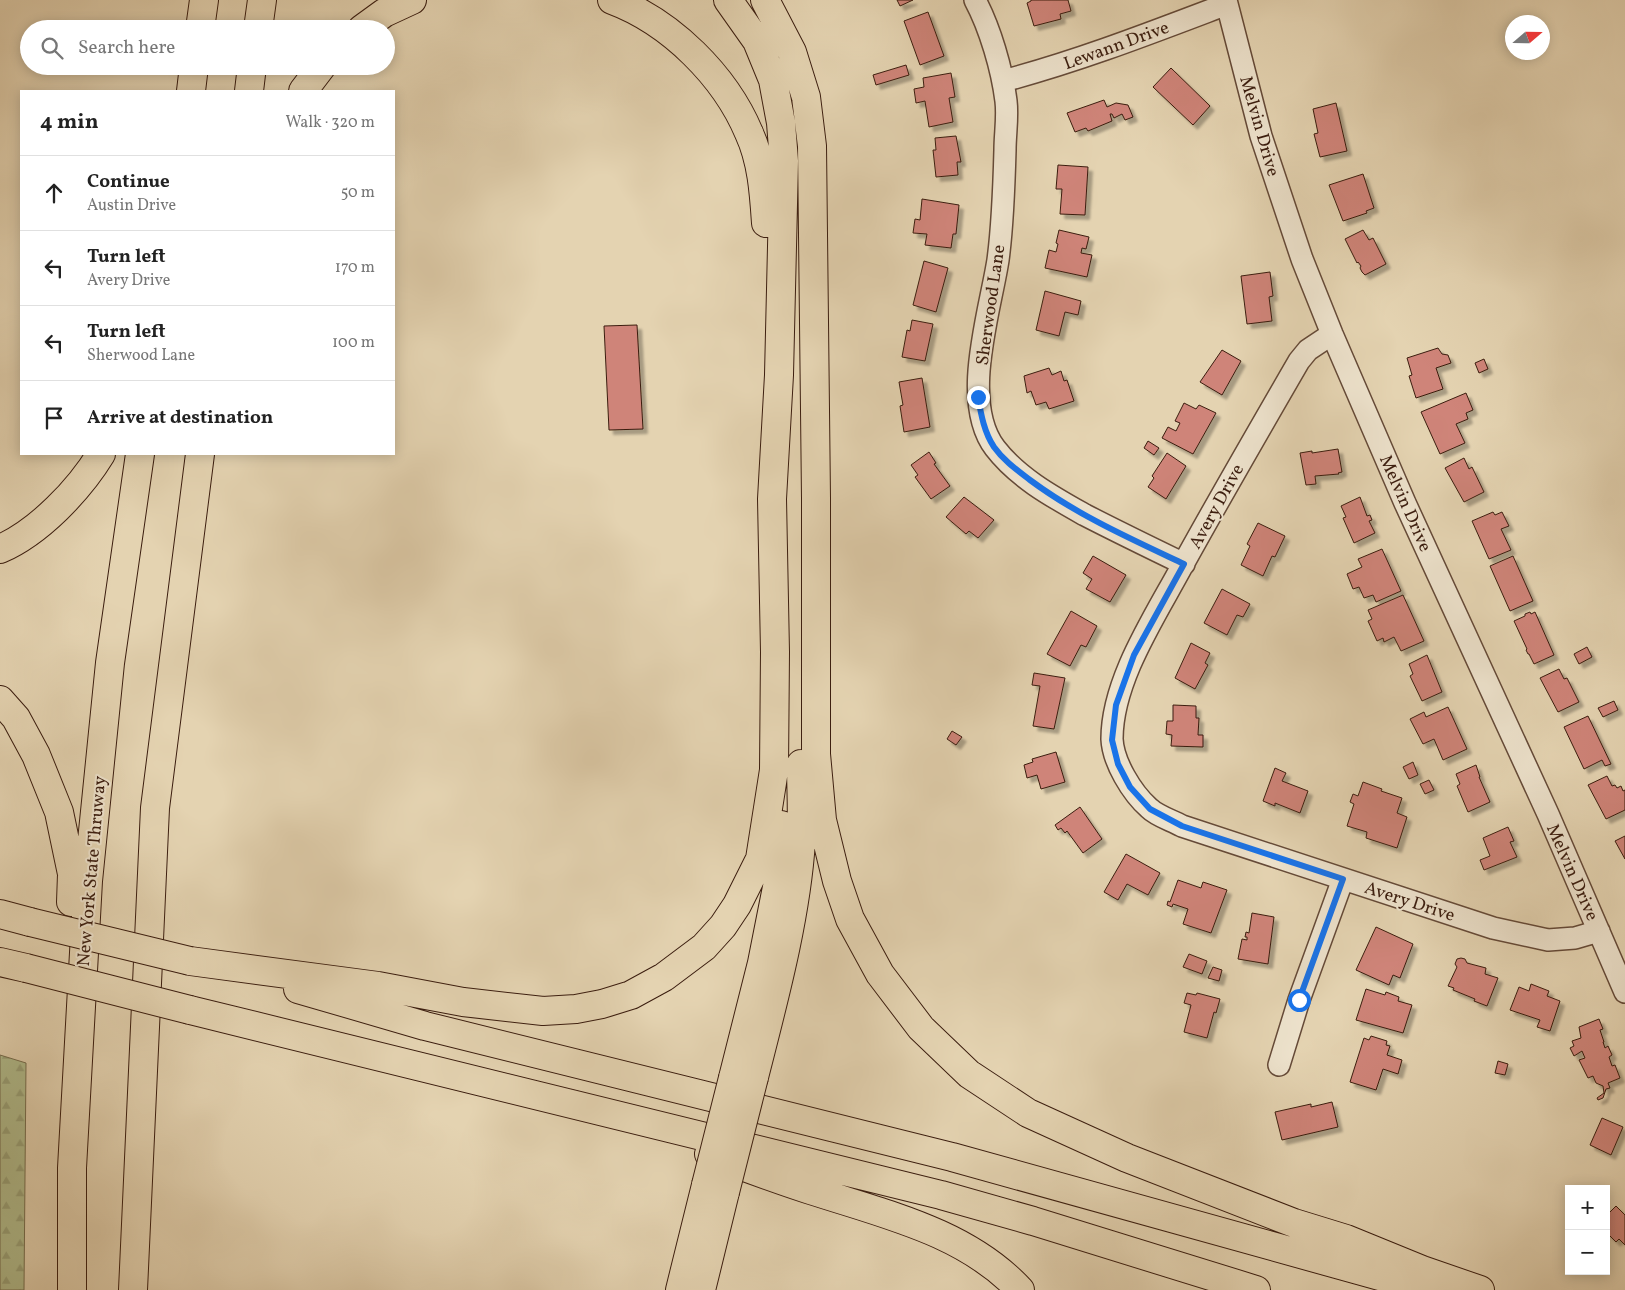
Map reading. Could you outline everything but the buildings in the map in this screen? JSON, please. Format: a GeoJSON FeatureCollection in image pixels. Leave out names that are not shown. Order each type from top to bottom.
{"type":"FeatureCollection","features":[{"type":"Feature","properties":{"kind":"highway"},"geometry":{"type":"LineString","coordinates":[[201,20],[204,0]]}},
{"type":"Feature","properties":{"kind":"highway"},"geometry":{"type":"LineString","coordinates":[[259,20],[262,0]]}},
{"type":"Feature","properties":{"kind":"highway"},"geometry":{"type":"LineString","coordinates":[[374,20],[384,13],[412,0]]}},
{"type":"Feature","properties":{"kind":"highway"},"geometry":{"type":"LineString","coordinates":[[612,0],[660,25],[696,55],[733,100],[750,134],[764,184],[773,337],[779,375]]}},
{"type":"Feature","properties":{"kind":"highway"},"geometry":{"type":"LineString","coordinates":[[190,961],[378,986],[463,1002],[543,1011],[576,1009],[602,1004],[639,990],[664,977],[704,947],[723,926],[737,905],[760,859],[774,770],[775,652],[772,499],[779,375],[784,161],[781,123],[773,80],[757,42],[728,0]]}},
{"type":"Feature","properties":{"kind":"highway"},"geometry":{"type":"LineString","coordinates":[[765,0],[792,52],[806,97],[812,146],[816,508],[816,754],[822,820],[837,881],[850,919],[880,974],[920,1028],[969,1074],[1028,1113],[1126,1158],[1294,1222],[1346,1239],[1422,1270],[1480,1290]]}},
{"type":"Feature","properties":{"kind":"highway"},"geometry":{"type":"LineString","coordinates":[[191,90],[193,75]]}},
{"type":"Feature","properties":{"kind":"highway"},"geometry":{"type":"LineString","coordinates":[[249,90],[251,75]]}},
{"type":"Feature","properties":{"kind":"highway"},"geometry":{"type":"LineString","coordinates":[[304,90],[315,75]]}},
{"type":"Feature","properties":{"kind":"highway"},"geometry":{"type":"LineString","coordinates":[[0,549],[45,520],[74,491],[100,455]]}},
{"type":"Feature","properties":{"kind":"highway","name":"New York State Thruway"},"geometry":{"type":"LineString","coordinates":[[72,1290],[72,1168],[88,881],[110,663],[140,455]]}},
{"type":"Feature","properties":{"kind":"highway"},"geometry":{"type":"LineString","coordinates":[[133,1290],[155,808],[200,455]]}},
{"type":"Feature","properties":{"kind":"highway"},"geometry":{"type":"LineString","coordinates":[[743,1078],[770,1014],[795,899],[801,840],[801,735],[816,651]]}},
{"type":"Feature","properties":{"kind":"highway"},"geometry":{"type":"LineString","coordinates":[[680,1290],[715,1188],[743,1078],[778,882],[782,804],[780,723],[775,652]]}},
{"type":"Feature","properties":{"kind":"highway"},"geometry":{"type":"LineString","coordinates":[[0,700],[16,718],[36,755],[59,812],[72,874],[67,1054],[72,1168]]}},
{"type":"Feature","properties":{"kind":"highway"},"geometry":{"type":"LineString","coordinates":[[0,914],[263,979],[425,1026],[952,1158],[1430,1290]]}},
{"type":"Feature","properties":{"kind":"highway"},"geometry":{"type":"LineString","coordinates":[[0,962],[13,968],[558,1099],[950,1197],[1256,1290]]}},
{"type":"Feature","properties":{"kind":"highway"},"geometry":{"type":"LineString","coordinates":[[558,1099],[808,1190],[915,1224],[957,1242],[1007,1276],[1020,1290]]}},
{"type":"Feature","properties":{"kind":"highway"},"geometry":{"type":"LineString","coordinates":[[701,1290],[715,1188]]}},
{"type":"Feature","properties":{"kind":"street","name":"Sherwood Lane"},"geometry":{"type":"LineString","coordinates":[[975,0],[999,64],[1006,103],[1003,204],[998,260],[982,347],[978,397],[984,428],[993,446],[1008,464],[1051,496],[1114,530],[1184,564]]}},
{"type":"Feature","properties":{"kind":"street","name":"Lewann Drive"},"geometry":{"type":"LineString","coordinates":[[1003,81],[1045,70],[1141,37],[1226,2]]}},
{"type":"Feature","properties":{"kind":"street","name":"Melvin Drive"},"geometry":{"type":"LineString","coordinates":[[1226,2],[1261,136],[1302,259],[1332,334],[1405,503],[1544,806],[1625,992]]}},
{"type":"Feature","properties":{"kind":"street","name":"Avery Drive"},"geometry":{"type":"LineString","coordinates":[[1332,334],[1308,350],[1299,361],[1229,480],[1134,655],[1116,705],[1112,740],[1118,764],[1130,787],[1150,809],[1182,826],[1494,928],[1548,940],[1575,938],[1599,930]]}},
{"type":"Feature","properties":{"kind":"street"},"geometry":{"type":"LineString","coordinates":[[1279,1065],[1299,1000],[1343,879]]}},
{"type":"Feature","properties":{"kind":"green space"},"geometry":{"type":"Polygon","coordinates":[[[0,1055],[26,1063],[24,1290],[0,1290],[0,1055]]]}},
{"type":"Feature","properties":{"kind":"route"},"geometry":{"type":"LineString","coordinates":[[978,397],[984,428],[993,446],[1008,464],[1051,496],[1114,530],[1184,564],[1134,655],[1116,705],[1112,740],[1118,764],[1130,787],[1150,809],[1182,826],[1343,879],[1299,1000]]}}]}
